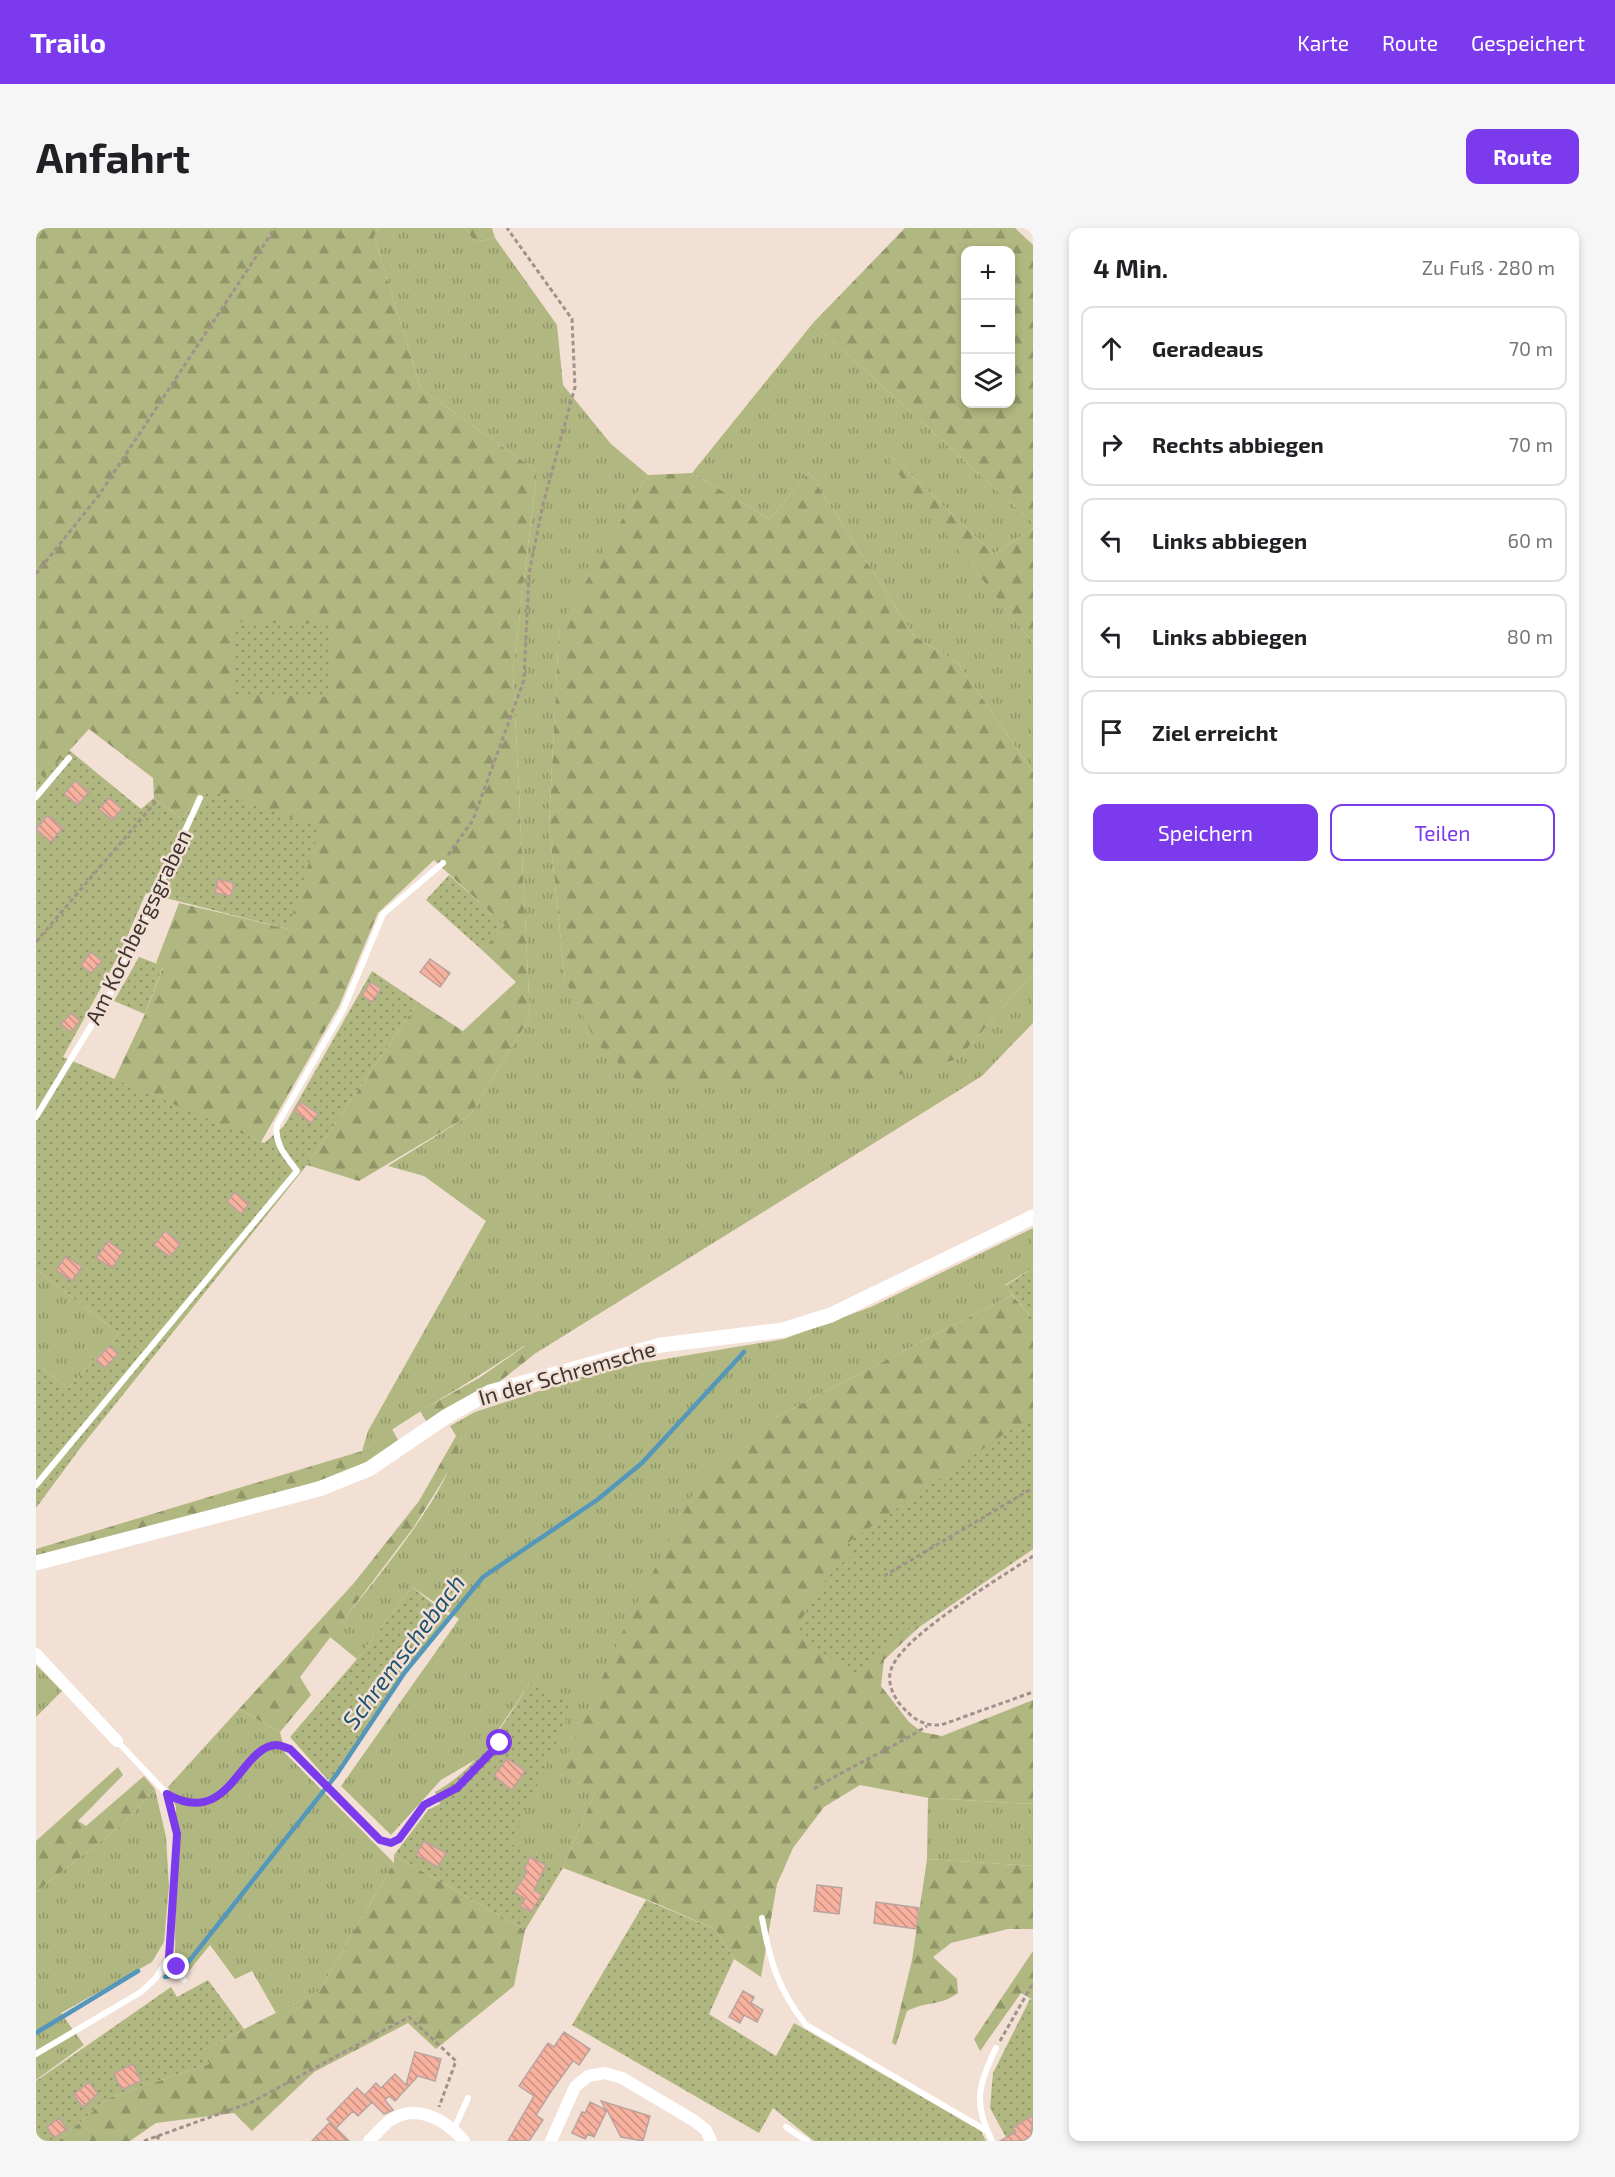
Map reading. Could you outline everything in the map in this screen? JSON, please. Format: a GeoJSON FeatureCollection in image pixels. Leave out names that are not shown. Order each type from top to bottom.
{"type":"FeatureCollection","features":[{"type":"Feature","properties":{"kind":"street","name":"In der Schremsche"},"geometry":{"type":"LineString","coordinates":[[36,1563],[320,1489],[369,1469],[457,1410],[490,1392],[661,1345],[783,1330],[831,1315],[1033,1217]]}},
{"type":"Feature","properties":{"kind":"street"},"geometry":{"type":"LineString","coordinates":[[36,1654],[117,1741]]}},
{"type":"Feature","properties":{"kind":"street"},"geometry":{"type":"LineString","coordinates":[[551,2141],[575,2087],[588,2076],[604,2073],[622,2078],[693,2120],[706,2130],[711,2141]]}},
{"type":"Feature","properties":{"kind":"street"},"geometry":{"type":"LineString","coordinates":[[369,2141],[390,2121],[398,2117],[422,2114],[435,2117],[454,2129],[464,2141]]}},
{"type":"Feature","properties":{"kind":"lane"},"geometry":{"type":"LineString","coordinates":[[36,797],[69,758]]}},
{"type":"Feature","properties":{"kind":"lane","name":"Am Kochbergsgraben"},"geometry":{"type":"LineString","coordinates":[[36,1117],[109,996],[200,798]]}},
{"type":"Feature","properties":{"kind":"lane"},"geometry":{"type":"LineString","coordinates":[[36,1485],[297,1171],[278,1145],[275,1134],[277,1125],[343,1010],[383,914],[443,863]]}},
{"type":"Feature","properties":{"kind":"lane"},"geometry":{"type":"LineString","coordinates":[[36,2054],[141,1992],[155,1979],[169,1958],[177,1834],[167,1794],[117,1741]]}},
{"type":"Feature","properties":{"kind":"lane"},"geometry":{"type":"LineString","coordinates":[[762,1918],[774,1971],[786,1999],[806,2025],[987,2131]]}},
{"type":"Feature","properties":{"kind":"lane"},"geometry":{"type":"LineString","coordinates":[[169,1958],[184,1980]]}},
{"type":"Feature","properties":{"kind":"lane"},"geometry":{"type":"LineString","coordinates":[[992,2141],[979,2110],[979,2090],[996,2048]]}},
{"type":"Feature","properties":{"kind":"lane"},"geometry":{"type":"LineString","coordinates":[[454,2129],[468,2098]]}},
{"type":"Feature","properties":{"kind":"lane"},"geometry":{"type":"LineString","coordinates":[[786,2127],[807,2141]]}},
{"type":"Feature","properties":{"kind":"path"},"geometry":{"type":"LineString","coordinates":[[36,574],[99,495],[275,228]]}},
{"type":"Feature","properties":{"kind":"path"},"geometry":{"type":"LineString","coordinates":[[443,863],[473,820],[524,680],[530,574],[543,504],[575,387],[572,319],[507,228]]}},
{"type":"Feature","properties":{"kind":"path"},"geometry":{"type":"LineString","coordinates":[[36,942],[158,799]]}},
{"type":"Feature","properties":{"kind":"path"},"geometry":{"type":"LineString","coordinates":[[884,1575],[1033,1488]]}},
{"type":"Feature","properties":{"kind":"path"},"geometry":{"type":"LineString","coordinates":[[927,1726],[917,1721],[896,1699],[890,1687],[892,1665],[919,1635],[1033,1556]]}},
{"type":"Feature","properties":{"kind":"path"},"geometry":{"type":"LineString","coordinates":[[814,1789],[856,1763],[897,1745],[927,1726],[941,1725],[1033,1692]]}},
{"type":"Feature","properties":{"kind":"path"},"geometry":{"type":"LineString","coordinates":[[167,1794],[181,1802],[195,1802],[214,1797],[227,1789],[261,1750],[276,1744],[290,1749],[380,1840],[391,1843],[399,1839],[424,1805],[457,1788],[500,1743]]}},
{"type":"Feature","properties":{"kind":"path"},"geometry":{"type":"LineString","coordinates":[[996,2048],[1033,1983]]}},
{"type":"Feature","properties":{"kind":"path"},"geometry":{"type":"LineString","coordinates":[[144,2141],[252,2102],[408,2017],[456,2061],[435,2117]]}},
{"type":"Feature","properties":{"kind":"path"},"geometry":{"type":"LineString","coordinates":[[156,2136],[161,2141]]}},
{"type":"Feature","properties":{"kind":"green space"},"geometry":{"type":"Polygon","coordinates":[[[36,228],[378,228],[374,237],[421,389],[537,471],[513,672],[530,1017],[470,1115],[359,1181],[307,1165],[418,1002],[463,1031],[516,982],[482,950],[504,925],[434,860],[378,913],[339,1006],[261,1142],[114,1080],[146,1012],[163,967],[156,963],[179,903],[288,929],[200,792],[182,819],[154,798],[153,778],[89,729],[44,778],[36,771],[36,228]]]}},
{"type":"Feature","properties":{"kind":"green space"},"geometry":{"type":"Polygon","coordinates":[[[378,228],[465,228],[475,242],[495,238],[557,325],[563,385],[611,444],[648,475],[559,629],[549,826],[565,980],[958,1059],[1033,973],[1033,1023],[982,1076],[536,1353],[524,1346],[362,1451],[368,1431],[486,1221],[424,1176],[388,1166],[470,1115],[530,1017],[513,672],[537,471],[421,389],[374,237],[378,228]]]}},
{"type":"Feature","properties":{"kind":"green space"},"geometry":{"type":"Polygon","coordinates":[[[465,228],[492,228],[495,238],[475,242],[465,228]]]}},
{"type":"Feature","properties":{"kind":"green space"},"geometry":{"type":"Polygon","coordinates":[[[905,228],[1015,228],[1033,245],[1033,523],[813,323],[905,228]]]}},
{"type":"Feature","properties":{"kind":"green space"},"geometry":{"type":"Polygon","coordinates":[[[813,323],[1033,523],[1033,528],[994,554],[890,455],[890,462],[1033,643],[1033,772],[958,663],[914,636],[809,472],[770,519],[692,473],[813,323]]]}},
{"type":"Feature","properties":{"kind":"green space"},"geometry":{"type":"Polygon","coordinates":[[[890,455],[994,554],[1033,528],[1033,643],[889,462],[890,455]]]}},
{"type":"Feature","properties":{"kind":"green space"},"geometry":{"type":"Polygon","coordinates":[[[809,472],[914,636],[958,663],[1033,772],[1033,973],[958,1059],[879,1080],[638,1081],[597,1044],[565,980],[549,826],[559,628],[648,475],[692,473],[770,519],[809,472]]]}},
{"type":"Feature","properties":{"kind":"green space"},"geometry":{"type":"Polygon","coordinates":[[[234,622],[332,624],[330,697],[233,694],[234,622]]]}},
{"type":"Feature","properties":{"kind":"green space"},"geometry":{"type":"Polygon","coordinates":[[[69,750],[141,809],[154,798],[182,819],[200,792],[212,791],[320,827],[288,929],[146,893],[120,953],[63,1057],[264,1143],[284,1126],[372,971],[418,1002],[307,1165],[81,1447],[36,1508],[36,1364],[68,1388],[119,1334],[36,1269],[36,771],[44,778],[69,750]]]}},
{"type":"Feature","properties":{"kind":"green space"},"geometry":{"type":"Polygon","coordinates":[[[449,875],[505,925],[482,950],[426,900],[449,875]]]}},
{"type":"Feature","properties":{"kind":"green space"},"geometry":{"type":"Polygon","coordinates":[[[139,957],[163,966],[145,1014],[114,1001],[139,957]]]}},
{"type":"Feature","properties":{"kind":"green space"},"geometry":{"type":"Polygon","coordinates":[[[1033,1228],[1033,1268],[1005,1285],[1012,1295],[772,1419],[560,1774],[595,1792],[563,1868],[511,1845],[530,1683],[480,1757],[441,1780],[391,1835],[341,1786],[459,1619],[412,1587],[357,1659],[330,1637],[386,1567],[439,1489],[462,1437],[456,1436],[450,1426],[475,1412],[606,1369],[784,1339],[871,1307],[1033,1228]]]}},
{"type":"Feature","properties":{"kind":"green space"},"geometry":{"type":"Polygon","coordinates":[[[1033,1268],[1033,1319],[1005,1286],[1033,1268]]]}},
{"type":"Feature","properties":{"kind":"green space"},"geometry":{"type":"Polygon","coordinates":[[[36,1269],[119,1334],[68,1388],[36,1364],[36,1269]]]}},
{"type":"Feature","properties":{"kind":"green space"},"geometry":{"type":"Polygon","coordinates":[[[1012,1295],[1033,1319],[1033,1549],[919,1627],[884,1660],[881,1686],[909,1722],[922,1732],[942,1736],[1033,1700],[1033,1804],[929,1798],[860,1785],[824,1807],[793,1848],[777,1884],[761,1977],[734,1959],[715,1929],[653,1902],[563,1868],[595,1792],[559,1774],[625,1627],[697,1486],[772,1419],[1012,1295]]]}},
{"type":"Feature","properties":{"kind":"green space"},"geometry":{"type":"Polygon","coordinates":[[[525,1346],[536,1353],[499,1382],[427,1422],[420,1411],[479,1378],[525,1346]]]}},
{"type":"Feature","properties":{"kind":"green space"},"geometry":{"type":"Polygon","coordinates":[[[1033,1418],[1033,1549],[919,1627],[915,1624],[855,1675],[803,1639],[798,1626],[816,1595],[837,1568],[855,1554],[846,1544],[1007,1432],[1033,1418]]]}},
{"type":"Feature","properties":{"kind":"green space"},"geometry":{"type":"Polygon","coordinates":[[[392,1429],[398,1440],[367,1462],[337,1476],[36,1559],[36,1549],[362,1451],[392,1429]]]}},
{"type":"Feature","properties":{"kind":"green space"},"geometry":{"type":"Polygon","coordinates":[[[456,1436],[462,1436],[456,1459],[414,1527],[300,1677],[311,1695],[280,1732],[239,1709],[354,1583],[419,1501],[456,1436]]]}},
{"type":"Feature","properties":{"kind":"green space"},"geometry":{"type":"Polygon","coordinates":[[[412,1587],[450,1617],[405,1672],[337,1774],[328,1780],[290,1737],[357,1659],[412,1587]]]}},
{"type":"Feature","properties":{"kind":"green space"},"geometry":{"type":"Polygon","coordinates":[[[36,1665],[62,1691],[36,1717],[36,1665]]]}},
{"type":"Feature","properties":{"kind":"green space"},"geometry":{"type":"Polygon","coordinates":[[[530,1683],[573,1705],[511,1844],[563,1868],[525,1930],[394,1855],[428,1810],[440,1804],[435,1792],[465,1771],[477,1758],[500,1729],[530,1683]]]}},
{"type":"Feature","properties":{"kind":"green space"},"geometry":{"type":"Polygon","coordinates":[[[239,1709],[280,1732],[285,1753],[394,1863],[319,1991],[276,2013],[252,1971],[235,1979],[210,1945],[188,1972],[175,1956],[176,1807],[168,1787],[239,1709]]]}},
{"type":"Feature","properties":{"kind":"green space"},"geometry":{"type":"Polygon","coordinates":[[[118,1767],[123,1775],[78,1821],[86,1826],[144,1776],[155,1789],[124,1823],[36,1892],[36,1841],[118,1767]]]}},
{"type":"Feature","properties":{"kind":"green space"},"geometry":{"type":"Polygon","coordinates":[[[155,1789],[166,1837],[169,1886],[164,1942],[152,1962],[61,2013],[84,2045],[36,2080],[36,1892],[124,1823],[155,1789]]]}},
{"type":"Feature","properties":{"kind":"green space"},"geometry":{"type":"Polygon","coordinates":[[[928,1798],[1033,1804],[1033,1866],[927,1859],[928,1798]]]}},
{"type":"Feature","properties":{"kind":"green space"},"geometry":{"type":"Polygon","coordinates":[[[394,1855],[525,1930],[514,1986],[436,2049],[408,2023],[314,2072],[252,2131],[234,2113],[156,2123],[130,2141],[58,2141],[108,2098],[209,2064],[203,2050],[319,1991],[394,1863],[394,1855]]]}},
{"type":"Feature","properties":{"kind":"green space"},"geometry":{"type":"Polygon","coordinates":[[[927,1859],[1033,1866],[1033,1929],[1008,1929],[951,1943],[933,1957],[957,1979],[958,1993],[945,2000],[907,2011],[896,2045],[892,2043],[912,1960],[927,1859]]]}},
{"type":"Feature","properties":{"kind":"green space"},"geometry":{"type":"Polygon","coordinates":[[[646,1900],[715,1929],[734,1959],[709,2014],[776,2056],[794,2023],[981,2131],[986,2141],[814,2141],[773,2108],[759,2133],[572,2025],[646,1900]]]}},
{"type":"Feature","properties":{"kind":"green space"},"geometry":{"type":"Polygon","coordinates":[[[1033,1951],[1033,2000],[1021,1993],[980,2051],[974,2039],[1033,1951]]]}},
{"type":"Feature","properties":{"kind":"green space"},"geometry":{"type":"Polygon","coordinates":[[[208,1980],[244,2029],[204,2050],[209,2064],[108,2098],[58,2141],[36,2141],[36,2081],[171,1987],[177,1997],[208,1980]]]}},
{"type":"Feature","properties":{"kind":"green space"},"geometry":{"type":"Polygon","coordinates":[[[1030,1999],[1033,2000],[1033,2137],[1027,2141],[1008,2141],[990,2108],[993,2073],[1030,1999]]]}},
{"type":"Feature","properties":{"kind":"building"},"geometry":{"type":"Polygon","coordinates":[[[75,781],[89,792],[78,805],[64,794],[75,781]]]}},
{"type":"Feature","properties":{"kind":"building"},"geometry":{"type":"Polygon","coordinates":[[[109,798],[122,809],[112,820],[99,809],[109,798]]]}},
{"type":"Feature","properties":{"kind":"building"},"geometry":{"type":"Polygon","coordinates":[[[48,815],[63,828],[51,842],[36,829],[48,815]]]}},
{"type":"Feature","properties":{"kind":"building"},"geometry":{"type":"Polygon","coordinates":[[[218,879],[234,883],[231,896],[215,893],[218,879]]]}},
{"type":"Feature","properties":{"kind":"building"},"geometry":{"type":"Polygon","coordinates":[[[91,952],[102,961],[91,973],[81,965],[91,952]]]}},
{"type":"Feature","properties":{"kind":"building"},"geometry":{"type":"Polygon","coordinates":[[[430,959],[450,973],[440,987],[420,972],[430,959]]]}},
{"type":"Feature","properties":{"kind":"building"},"geometry":{"type":"Polygon","coordinates":[[[371,982],[381,989],[372,1002],[362,995],[371,982]]]}},
{"type":"Feature","properties":{"kind":"building"},"geometry":{"type":"Polygon","coordinates":[[[71,1013],[80,1021],[71,1032],[61,1024],[71,1013]]]}},
{"type":"Feature","properties":{"kind":"building"},"geometry":{"type":"Polygon","coordinates":[[[301,1102],[318,1114],[311,1123],[294,1111],[301,1102]]]}},
{"type":"Feature","properties":{"kind":"building"},"geometry":{"type":"Polygon","coordinates":[[[235,1192],[249,1204],[241,1214],[227,1201],[235,1192]]]}},
{"type":"Feature","properties":{"kind":"building"},"geometry":{"type":"Polygon","coordinates":[[[165,1231],[181,1243],[170,1257],[154,1245],[165,1231]]]}},
{"type":"Feature","properties":{"kind":"building"},"geometry":{"type":"Polygon","coordinates":[[[108,1241],[123,1252],[112,1268],[96,1258],[108,1241]]]}},
{"type":"Feature","properties":{"kind":"building"},"geometry":{"type":"Polygon","coordinates":[[[66,1256],[82,1267],[72,1281],[56,1270],[66,1256]]]}},
{"type":"Feature","properties":{"kind":"building"},"geometry":{"type":"Polygon","coordinates":[[[109,1346],[118,1354],[105,1368],[96,1360],[109,1346]]]}},
{"type":"Feature","properties":{"kind":"building"},"geometry":{"type":"Polygon","coordinates":[[[507,1758],[525,1771],[512,1790],[494,1776],[507,1758]]]}},
{"type":"Feature","properties":{"kind":"building"},"geometry":{"type":"Polygon","coordinates":[[[424,1841],[446,1853],[438,1867],[416,1855],[424,1841]]]}},
{"type":"Feature","properties":{"kind":"building"},"geometry":{"type":"Polygon","coordinates":[[[530,1857],[546,1865],[534,1890],[542,1895],[531,1912],[520,1906],[525,1899],[514,1892],[528,1871],[524,1870],[530,1857]]]}},
{"type":"Feature","properties":{"kind":"building"},"geometry":{"type":"Polygon","coordinates":[[[817,1885],[842,1888],[839,1914],[814,1911],[817,1885]]]}},
{"type":"Feature","properties":{"kind":"building"},"geometry":{"type":"Polygon","coordinates":[[[876,1902],[919,1908],[916,1929],[874,1923],[876,1902]]]}},
{"type":"Feature","properties":{"kind":"building"},"geometry":{"type":"Polygon","coordinates":[[[743,1991],[754,1997],[751,2003],[763,2010],[757,2022],[744,2015],[740,2023],[729,2017],[743,1991]]]}},
{"type":"Feature","properties":{"kind":"building"},"geometry":{"type":"Polygon","coordinates":[[[564,2032],[590,2049],[579,2065],[573,2061],[552,2090],[536,2115],[543,2120],[529,2141],[508,2141],[534,2096],[519,2086],[548,2043],[554,2047],[564,2032]]]}},
{"type":"Feature","properties":{"kind":"building"},"geometry":{"type":"Polygon","coordinates":[[[415,2052],[441,2059],[435,2081],[418,2076],[395,2101],[389,2096],[385,2100],[393,2110],[384,2114],[365,2095],[376,2083],[381,2088],[395,2074],[406,2085],[415,2052]]]}},
{"type":"Feature","properties":{"kind":"building"},"geometry":{"type":"Polygon","coordinates":[[[133,2064],[141,2081],[121,2090],[114,2073],[133,2064]]]}},
{"type":"Feature","properties":{"kind":"building"},"geometry":{"type":"Polygon","coordinates":[[[89,2082],[98,2094],[83,2107],[73,2095],[89,2082]]]}},
{"type":"Feature","properties":{"kind":"building"},"geometry":{"type":"Polygon","coordinates":[[[357,2088],[372,2102],[358,2116],[353,2111],[336,2128],[327,2119],[357,2088]]]}},
{"type":"Feature","properties":{"kind":"building"},"geometry":{"type":"Polygon","coordinates":[[[601,2101],[650,2116],[643,2141],[621,2137],[607,2110],[594,2137],[588,2134],[585,2139],[572,2133],[582,2112],[585,2113],[590,2102],[606,2110],[601,2101]]]}},
{"type":"Feature","properties":{"kind":"building"},"geometry":{"type":"Polygon","coordinates":[[[1033,2115],[1031,2135],[1023,2141],[1000,2141],[1016,2132],[1013,2128],[1033,2115]]]}},
{"type":"Feature","properties":{"kind":"building"},"geometry":{"type":"Polygon","coordinates":[[[59,2118],[67,2129],[54,2138],[47,2127],[59,2118]]]}},
{"type":"Feature","properties":{"kind":"building"},"geometry":{"type":"Polygon","coordinates":[[[330,2122],[349,2141],[312,2141],[330,2122]]]}},
{"type":"Feature","properties":{"kind":"waterway","name":"Schremschebach"},"geometry":{"type":"LineString","coordinates":[[186,1965],[337,1774],[405,1672],[483,1577],[597,1500],[642,1463],[744,1352]]}},
{"type":"Feature","properties":{"kind":"waterway","name":"Schremschebach"},"geometry":{"type":"LineString","coordinates":[[36,2033],[138,1971]]}},
{"type":"Feature","properties":{"kind":"waterway","name":"Schremschebach"},"geometry":{"type":"LineString","coordinates":[[165,1977],[174,1975]]}},
{"type":"Feature","properties":{"kind":"route"},"geometry":{"type":"LineString","coordinates":[[177,1967],[169,1958],[177,1834],[167,1794],[181,1802],[195,1802],[214,1797],[227,1789],[261,1750],[276,1744],[290,1749],[380,1840],[391,1843],[399,1839],[424,1805],[457,1788],[500,1743]]}}]}
